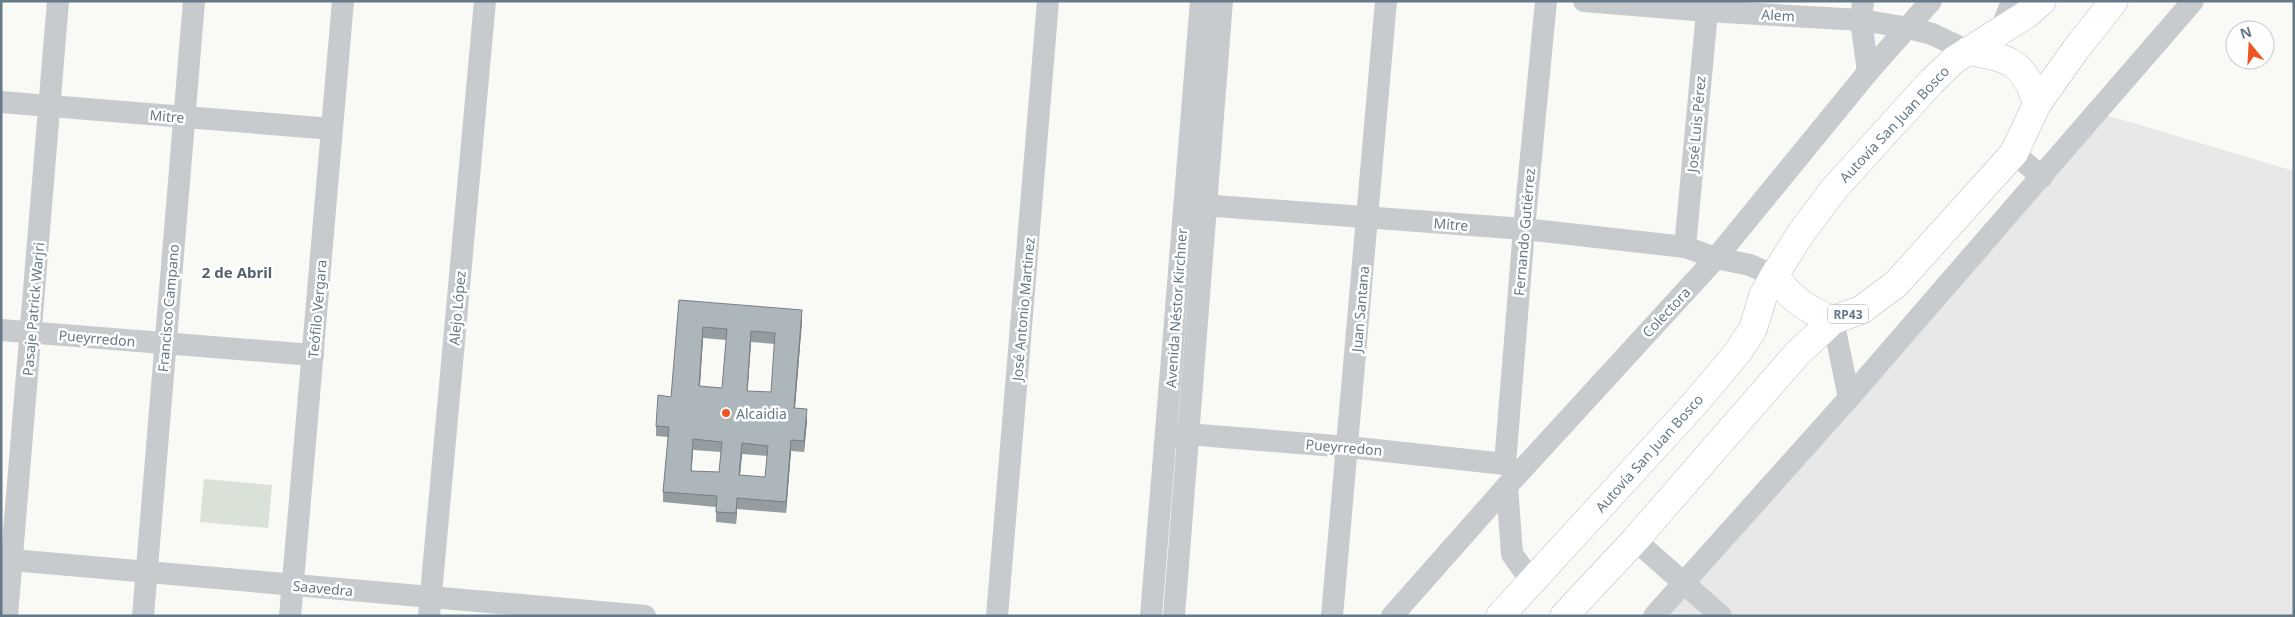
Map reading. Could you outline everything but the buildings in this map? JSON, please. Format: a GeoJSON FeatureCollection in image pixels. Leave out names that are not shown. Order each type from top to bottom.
{"type":"FeatureCollection","features":[{"type":"Feature","properties":{"kind":"main road","name":"Autovía San Juan Bosco"},"geometry":{"type":"LineString","coordinates":[[1500,616],[1696,402],[1738,352],[1753,329],[1763,296],[1774,276],[1801,233],[1834,189],[1931,82],[1954,60],[2027,14],[2042,1]]}},
{"type":"Feature","properties":{"kind":"main road","name":"RP43"},"geometry":{"type":"LineString","coordinates":[[1564,616],[1635,540],[1796,355],[1833,320],[1861,310],[1896,284],[2014,153],[2037,104],[2076,49],[2114,1]]}},
{"type":"Feature","properties":{"kind":"main road"},"geometry":{"type":"LineString","coordinates":[[1968,51],[2003,58],[2014,64],[2032,87],[2037,104]]}},
{"type":"Feature","properties":{"kind":"main road","name":"RP43"},"geometry":{"type":"LineString","coordinates":[[1774,276],[1790,296],[1813,312],[1833,320]]}},
{"type":"Feature","properties":{"kind":"street","name":"Pasaje Patrick Warjri"},"geometry":{"type":"LineString","coordinates":[[7,616],[7,560],[31,332],[58,1]]}},
{"type":"Feature","properties":{"kind":"street","name":"Francisco Campano"},"geometry":{"type":"LineString","coordinates":[[143,616],[194,1]]}},
{"type":"Feature","properties":{"kind":"street","name":"Teófilo Vergara"},"geometry":{"type":"LineString","coordinates":[[290,616],[343,1]]}},
{"type":"Feature","properties":{"kind":"street","name":"Alejo López"},"geometry":{"type":"LineString","coordinates":[[430,607],[485,1]]}},
{"type":"Feature","properties":{"kind":"street","name":"José Antonio Martinez"},"geometry":{"type":"LineString","coordinates":[[997,616],[1048,1]]}},
{"type":"Feature","properties":{"kind":"street","name":"Avenida Néstor Kirchner"},"geometry":{"type":"LineString","coordinates":[[1174,616],[1177,434],[1194,204],[1201,1]]}},
{"type":"Feature","properties":{"kind":"street","name":"Avenida Néstor Kirchner"},"geometry":{"type":"LineString","coordinates":[[1194,204],[1222,1]]}},
{"type":"Feature","properties":{"kind":"street","name":"Juan Santana"},"geometry":{"type":"LineString","coordinates":[[1332,616],[1386,1]]}},
{"type":"Feature","properties":{"kind":"street","name":"Fernando Gutiérrez"},"geometry":{"type":"LineString","coordinates":[[1532,582],[1512,554],[1510,474],[1524,230],[1546,1]]}},
{"type":"Feature","properties":{"kind":"street","name":"Alem"},"geometry":{"type":"LineString","coordinates":[[1584,1],[1862,10],[1909,28],[1932,34],[1968,51]]}},
{"type":"Feature","properties":{"kind":"street","name":"Colectora"},"geometry":{"type":"LineString","coordinates":[[1392,616],[1510,474],[1716,258],[1868,72],[1931,1]]}},
{"type":"Feature","properties":{"kind":"street"},"geometry":{"type":"LineString","coordinates":[[2001,30],[2012,1]]}},
{"type":"Feature","properties":{"kind":"street"},"geometry":{"type":"LineString","coordinates":[[1654,616],[1685,584],[1850,398],[2193,1]]}},
{"type":"Feature","properties":{"kind":"street","name":"José Luis Pérez"},"geometry":{"type":"LineString","coordinates":[[1685,247],[1707,6]]}},
{"type":"Feature","properties":{"kind":"street"},"geometry":{"type":"LineString","coordinates":[[1862,10],[1868,72]]}},
{"type":"Feature","properties":{"kind":"street","name":"Mitre"},"geometry":{"type":"LineString","coordinates":[[1,102],[332,129]]}},
{"type":"Feature","properties":{"kind":"street"},"geometry":{"type":"LineString","coordinates":[[2014,153],[2042,177]]}},
{"type":"Feature","properties":{"kind":"street","name":"Mitre"},"geometry":{"type":"LineString","coordinates":[[1194,204],[1524,230],[1685,247],[1716,258],[1750,265],[1774,276]]}},
{"type":"Feature","properties":{"kind":"street"},"geometry":{"type":"LineString","coordinates":[[1833,320],[1850,398]]}},
{"type":"Feature","properties":{"kind":"street","name":"Pueyrredon"},"geometry":{"type":"LineString","coordinates":[[1,330],[313,355]]}},
{"type":"Feature","properties":{"kind":"street","name":"Avenida Néstor Kirchner"},"geometry":{"type":"LineString","coordinates":[[1151,616],[1177,434]]}},
{"type":"Feature","properties":{"kind":"street","name":"Pueyrredon"},"geometry":{"type":"LineString","coordinates":[[1177,434],[1348,447],[1510,474]]}},
{"type":"Feature","properties":{"kind":"street"},"geometry":{"type":"LineString","coordinates":[[1635,540],[1721,616]]}},
{"type":"Feature","properties":{"kind":"street","name":"Saavedra"},"geometry":{"type":"LineString","coordinates":[[7,560],[292,585],[430,607],[646,616]]}},
{"type":"Feature","properties":{"kind":"shaded area"},"geometry":{"type":"Polygon","coordinates":[[[2099,113],[2294,171],[2294,616],[1657,616],[2099,113]]]}},
{"type":"Feature","properties":{"kind":"shaded area"},"geometry":{"type":"Polygon","coordinates":[[[204,479],[272,485],[268,528],[200,522],[204,479]]]}},
{"type":"Feature","properties":{"kind":"place","name":"Alcaidia"},"geometry":{"type":"Point","coordinates":[726,413]}},
{"type":"Feature","properties":{"kind":"district","name":"2 de Abril"},"geometry":{"type":"Point","coordinates":[237,272]}}]}
